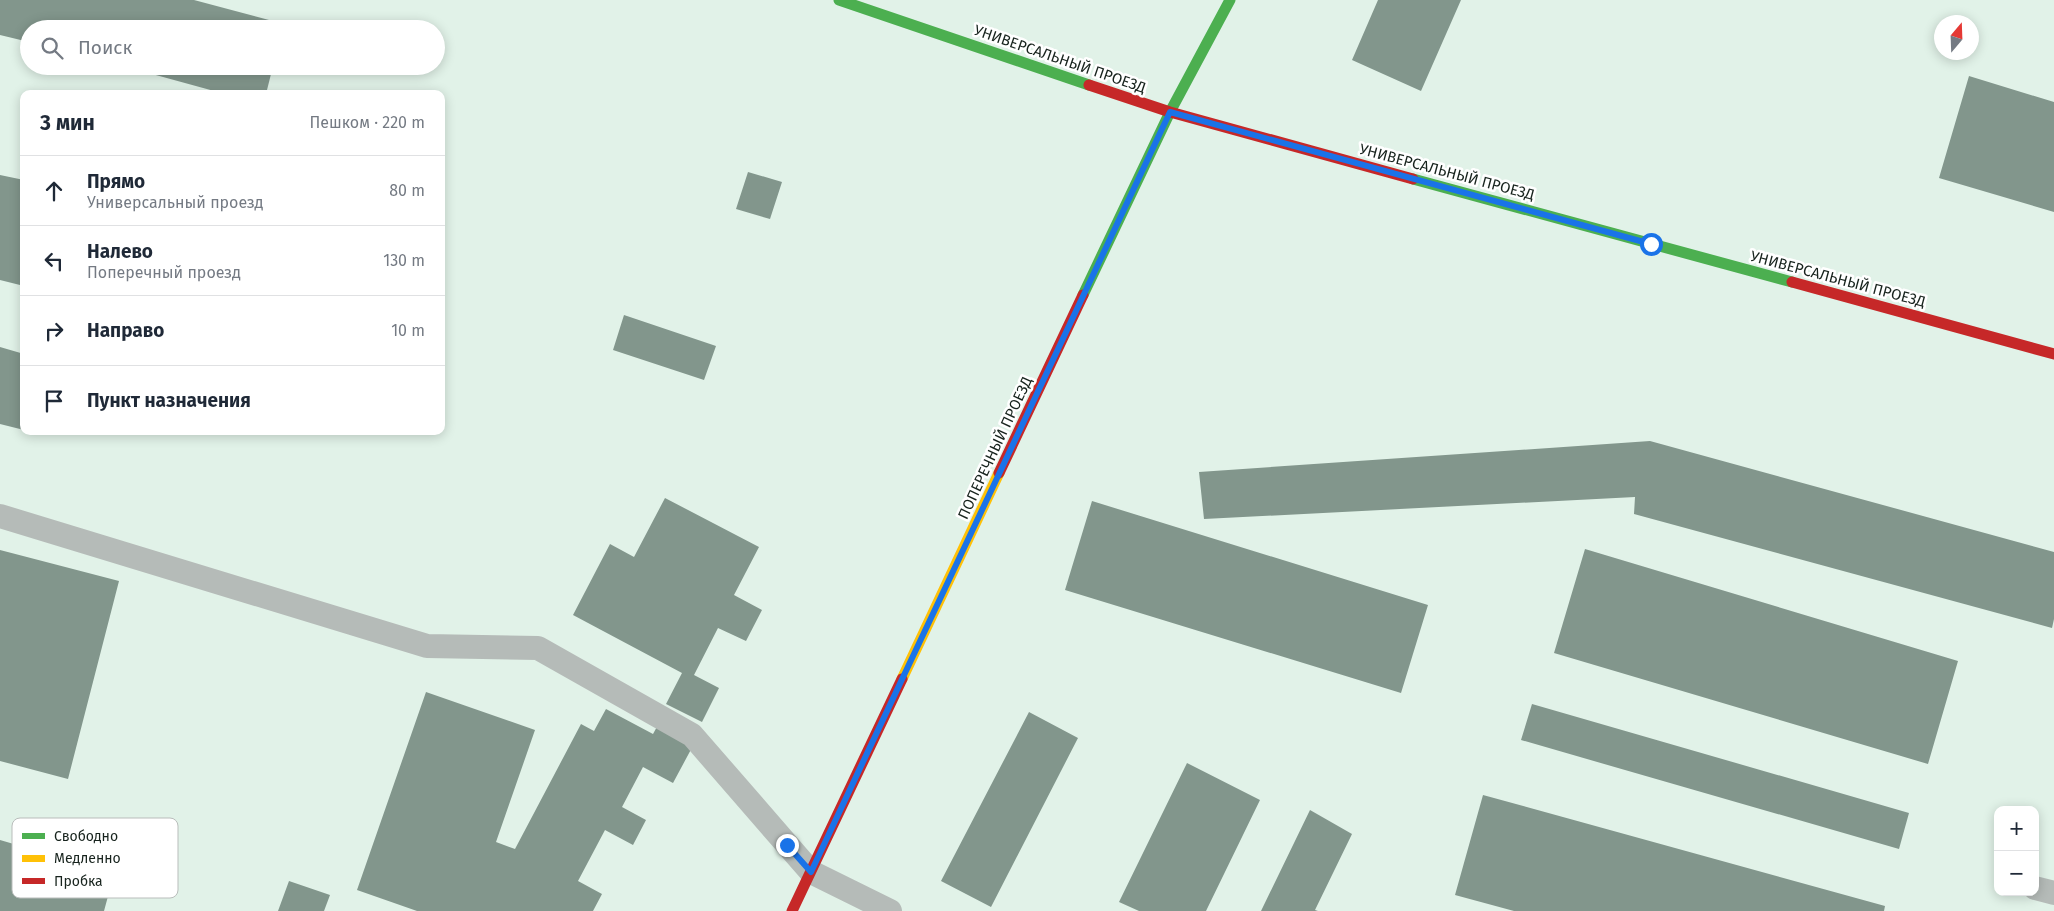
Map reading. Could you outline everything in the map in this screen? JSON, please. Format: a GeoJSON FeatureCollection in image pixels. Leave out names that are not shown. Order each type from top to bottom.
{"type":"FeatureCollection","features":[{"type":"Feature","properties":{"kind":"street","name":"УНИВЕРСАЛЬНЫЙ ПРОЕЗД"},"geometry":{"type":"LineString","coordinates":[[839,0],[1170,112],[2054,354]]}},
{"type":"Feature","properties":{"kind":"street","name":"ПОПЕРЕЧНЫЙ ПРОЕЗД"},"geometry":{"type":"LineString","coordinates":[[792,911],[1170,112],[1230,0]]}},
{"type":"Feature","properties":{"kind":"lane"},"geometry":{"type":"LineString","coordinates":[[0,516],[427,646],[538,648],[692,735],[811,872],[890,911]]}},
{"type":"Feature","properties":{"kind":"lane"},"geometry":{"type":"LineString","coordinates":[[2039,889],[2054,893]]}},
{"type":"Feature","properties":{"kind":"building"},"geometry":{"type":"Polygon","coordinates":[[[0,0],[194,0],[269,20],[20,20],[20,40],[0,35],[0,0]]]}},
{"type":"Feature","properties":{"kind":"building"},"geometry":{"type":"Polygon","coordinates":[[[1378,0],[1461,0],[1421,91],[1352,60],[1378,0]]]}},
{"type":"Feature","properties":{"kind":"building"},"geometry":{"type":"Polygon","coordinates":[[[156,75],[271,75],[267,90],[210,90],[156,75]]]}},
{"type":"Feature","properties":{"kind":"building"},"geometry":{"type":"Polygon","coordinates":[[[1969,76],[2054,102],[2054,212],[1939,178],[1969,76]]]}},
{"type":"Feature","properties":{"kind":"building"},"geometry":{"type":"Polygon","coordinates":[[[748,172],[782,182],[770,219],[736,209],[748,172]]]}},
{"type":"Feature","properties":{"kind":"building"},"geometry":{"type":"Polygon","coordinates":[[[0,175],[20,179],[20,285],[0,280],[0,175]]]}},
{"type":"Feature","properties":{"kind":"building"},"geometry":{"type":"Polygon","coordinates":[[[624,315],[716,346],[704,380],[613,350],[624,315]]]}},
{"type":"Feature","properties":{"kind":"building"},"geometry":{"type":"Polygon","coordinates":[[[0,347],[20,353],[20,429],[0,424],[0,347]]]}},
{"type":"Feature","properties":{"kind":"building"},"geometry":{"type":"Polygon","coordinates":[[[1650,441],[2054,552],[2054,619],[2052,628],[1634,514],[1635,497],[1204,519],[1199,472],[1650,441]]]}},
{"type":"Feature","properties":{"kind":"building"},"geometry":{"type":"Polygon","coordinates":[[[665,498],[759,547],[734,595],[762,610],[746,641],[718,628],[694,675],[719,688],[702,722],[666,704],[682,673],[573,615],[610,544],[634,557],[665,498]]]}},
{"type":"Feature","properties":{"kind":"building"},"geometry":{"type":"Polygon","coordinates":[[[1092,501],[1428,605],[1401,693],[1065,590],[1092,501]]]}},
{"type":"Feature","properties":{"kind":"building"},"geometry":{"type":"Polygon","coordinates":[[[1585,549],[1958,661],[1928,764],[1554,653],[1585,549]]]}},
{"type":"Feature","properties":{"kind":"building"},"geometry":{"type":"Polygon","coordinates":[[[0,550],[119,581],[68,779],[0,761],[0,550]]]}},
{"type":"Feature","properties":{"kind":"building"},"geometry":{"type":"Polygon","coordinates":[[[426,692],[535,730],[496,842],[515,849],[581,724],[594,731],[606,709],[653,734],[659,723],[695,742],[673,783],[643,767],[622,807],[646,820],[633,845],[605,830],[578,881],[602,894],[593,911],[417,911],[357,890],[426,692]]]}},
{"type":"Feature","properties":{"kind":"building"},"geometry":{"type":"Polygon","coordinates":[[[1532,704],[1909,813],[1899,849],[1521,740],[1532,704]]]}},
{"type":"Feature","properties":{"kind":"building"},"geometry":{"type":"Polygon","coordinates":[[[1029,712],[1078,738],[991,907],[941,881],[1029,712]]]}},
{"type":"Feature","properties":{"kind":"building"},"geometry":{"type":"Polygon","coordinates":[[[1187,763],[1260,800],[1206,911],[1139,911],[1119,902],[1187,763]]]}},
{"type":"Feature","properties":{"kind":"building"},"geometry":{"type":"Polygon","coordinates":[[[1483,795],[1885,906],[1884,911],[1514,911],[1455,895],[1483,795]]]}},
{"type":"Feature","properties":{"kind":"building"},"geometry":{"type":"Polygon","coordinates":[[[1310,810],[1352,834],[1315,910],[1318,911],[1261,911],[1310,810]]]}},
{"type":"Feature","properties":{"kind":"building"},"geometry":{"type":"Polygon","coordinates":[[[0,840],[12,844],[12,898],[108,898],[104,911],[0,911],[0,840]]]}},
{"type":"Feature","properties":{"kind":"building"},"geometry":{"type":"Polygon","coordinates":[[[289,881],[330,895],[324,911],[278,911],[289,881]]]}},
{"type":"Feature","properties":{"kind":"traffic: fast"},"geometry":{"type":"LineString","coordinates":[[839,0],[1089,85]]}},
{"type":"Feature","properties":{"kind":"traffic: fast"},"geometry":{"type":"LineString","coordinates":[[1083,295],[1170,112],[1230,0]]}},
{"type":"Feature","properties":{"kind":"traffic: fast"},"geometry":{"type":"LineString","coordinates":[[1413,179],[1792,282]]}},
{"type":"Feature","properties":{"kind":"traffic: slow"},"geometry":{"type":"LineString","coordinates":[[902,679],[999,473]]}},
{"type":"Feature","properties":{"kind":"traffic: jam"},"geometry":{"type":"LineString","coordinates":[[1089,85],[1170,112],[1413,179]]}},
{"type":"Feature","properties":{"kind":"traffic: jam"},"geometry":{"type":"LineString","coordinates":[[1792,282],[2054,354]]}},
{"type":"Feature","properties":{"kind":"traffic: jam"},"geometry":{"type":"LineString","coordinates":[[999,473],[1083,295]]}},
{"type":"Feature","properties":{"kind":"traffic: jam"},"geometry":{"type":"LineString","coordinates":[[792,911],[902,679]]}},
{"type":"Feature","properties":{"kind":"route"},"geometry":{"type":"LineString","coordinates":[[787,845],[811,872],[1170,112],[1651,244]]}}]}
